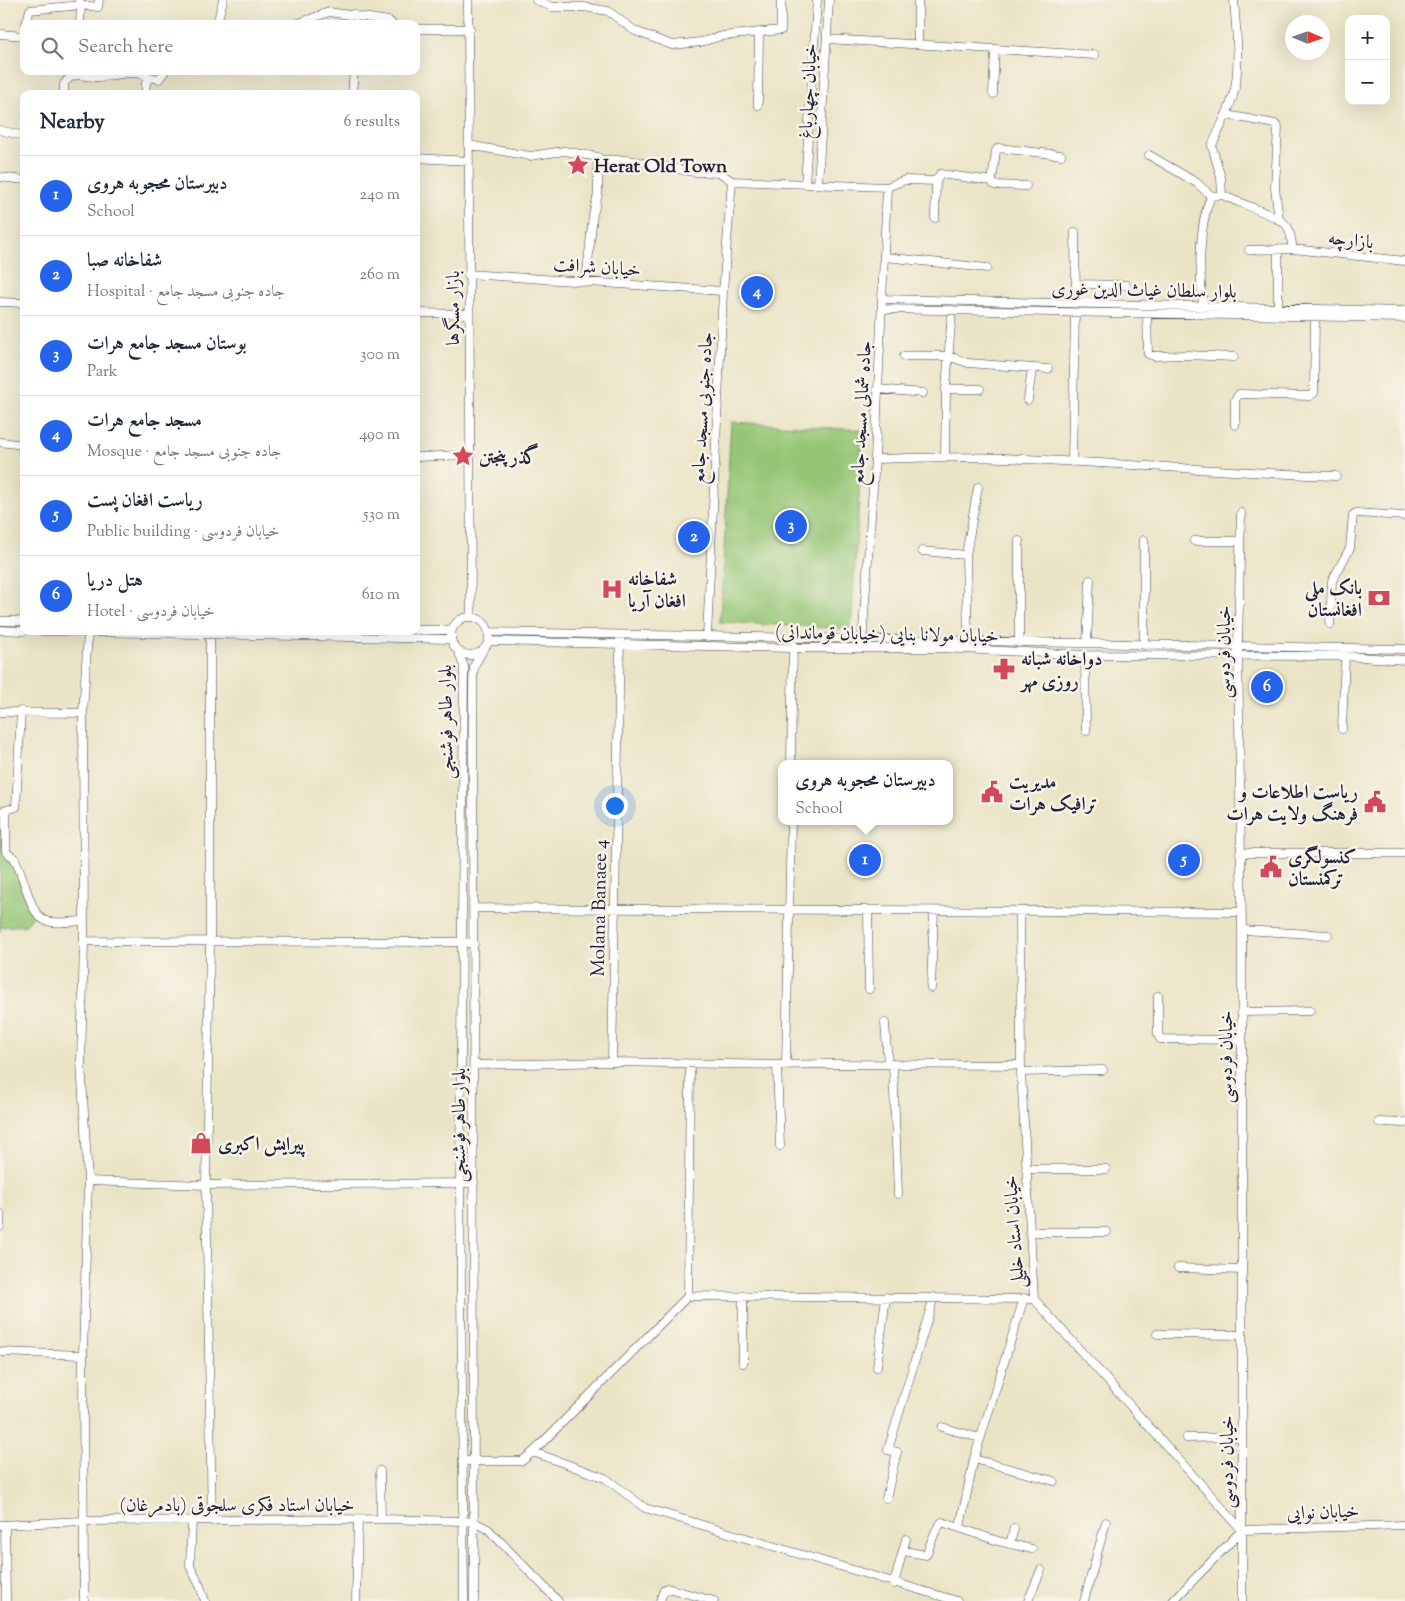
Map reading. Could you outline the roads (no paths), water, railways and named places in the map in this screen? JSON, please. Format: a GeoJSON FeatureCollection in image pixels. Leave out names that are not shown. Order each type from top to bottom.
{"type":"FeatureCollection","features":[{"type":"Feature","properties":{"kind":"street"},"geometry":{"type":"LineString","coordinates":[[27,20],[30,10],[80,3],[98,6],[99,0]]}},
{"type":"Feature","properties":{"kind":"street"},"geometry":{"type":"LineString","coordinates":[[218,20],[223,0]]}},
{"type":"Feature","properties":{"kind":"street","name":"بازار مسگرها"},"geometry":{"type":"LineString","coordinates":[[468,0],[470,29],[468,314],[471,617]]}},
{"type":"Feature","properties":{"kind":"street"},"geometry":{"type":"LineString","coordinates":[[536,0],[552,7],[584,7],[608,11],[635,31],[672,45],[782,30],[781,0]]}},
{"type":"Feature","properties":{"kind":"street","name":"خیابان چهارباغ"},"geometry":{"type":"LineString","coordinates":[[805,184],[817,0]]}},
{"type":"Feature","properties":{"kind":"street","name":"خیابان چهارباغ"},"geometry":{"type":"LineString","coordinates":[[818,184],[829,0]]}},
{"type":"Feature","properties":{"kind":"street"},"geometry":{"type":"LineString","coordinates":[[918,0],[918,44]]}},
{"type":"Feature","properties":{"kind":"street"},"geometry":{"type":"LineString","coordinates":[[1222,195],[1221,178],[1212,146],[1227,115],[1235,88],[1237,43],[1234,0]]}},
{"type":"Feature","properties":{"kind":"street"},"geometry":{"type":"LineString","coordinates":[[80,3],[80,20]]}},
{"type":"Feature","properties":{"kind":"street"},"geometry":{"type":"LineString","coordinates":[[307,20],[329,12],[390,20]]}},
{"type":"Feature","properties":{"kind":"street"},"geometry":{"type":"LineString","coordinates":[[352,14],[352,20]]}},
{"type":"Feature","properties":{"kind":"street"},"geometry":{"type":"LineString","coordinates":[[420,30],[470,29]]}},
{"type":"Feature","properties":{"kind":"street"},"geometry":{"type":"LineString","coordinates":[[758,105],[759,33]]}},
{"type":"Feature","properties":{"kind":"street"},"geometry":{"type":"LineString","coordinates":[[0,34],[20,36]]}},
{"type":"Feature","properties":{"kind":"street"},"geometry":{"type":"LineString","coordinates":[[826,39],[1095,54]]}},
{"type":"Feature","properties":{"kind":"street"},"geometry":{"type":"LineString","coordinates":[[993,94],[995,49]]}},
{"type":"Feature","properties":{"kind":"street"},"geometry":{"type":"LineString","coordinates":[[64,90],[64,84],[72,75]]}},
{"type":"Feature","properties":{"kind":"street"},"geometry":{"type":"LineString","coordinates":[[86,75],[97,77],[106,75]]}},
{"type":"Feature","properties":{"kind":"street"},"geometry":{"type":"LineString","coordinates":[[141,75],[159,79],[162,75]]}},
{"type":"Feature","properties":{"kind":"street"},"geometry":{"type":"LineString","coordinates":[[352,90],[354,75]]}},
{"type":"Feature","properties":{"kind":"street"},"geometry":{"type":"LineString","coordinates":[[145,90],[149,78]]}},
{"type":"Feature","properties":{"kind":"street"},"geometry":{"type":"LineString","coordinates":[[1227,115],[1275,124],[1278,127],[1275,188],[1279,219]]}},
{"type":"Feature","properties":{"kind":"street"},"geometry":{"type":"LineString","coordinates":[[0,130],[20,135]]}},
{"type":"Feature","properties":{"kind":"street"},"geometry":{"type":"LineString","coordinates":[[468,145],[530,156],[564,151],[598,157],[601,160],[628,160],[694,172],[720,173],[732,181],[887,187],[905,180],[936,181]]}},
{"type":"Feature","properties":{"kind":"street"},"geometry":{"type":"LineString","coordinates":[[992,181],[998,148],[1062,155]]}},
{"type":"Feature","properties":{"kind":"street"},"geometry":{"type":"LineString","coordinates":[[1149,155],[1197,183],[1212,196],[1222,195],[1245,206],[1276,216],[1288,228],[1293,249]]}},
{"type":"Feature","properties":{"kind":"street"},"geometry":{"type":"LineString","coordinates":[[586,282],[593,215],[598,194],[598,157]]}},
{"type":"Feature","properties":{"kind":"street"},"geometry":{"type":"LineString","coordinates":[[420,158],[468,161]]}},
{"type":"Feature","properties":{"kind":"street"},"geometry":{"type":"LineString","coordinates":[[935,218],[936,181],[940,174],[992,181],[994,185],[1026,186]]}},
{"type":"Feature","properties":{"kind":"street"},"geometry":{"type":"LineString","coordinates":[[0,177],[20,180]]}},
{"type":"Feature","properties":{"kind":"street","name":"جاده جنوبی مسجد جامع"},"geometry":{"type":"LineString","coordinates":[[706,637],[723,291],[732,181]]}},
{"type":"Feature","properties":{"kind":"street","name":"جاده شمالی مسجد جامع"},"geometry":{"type":"LineString","coordinates":[[862,644],[875,460],[887,187]]}},
{"type":"Feature","properties":{"kind":"street"},"geometry":{"type":"LineString","coordinates":[[1204,306],[1200,277],[1205,210],[1212,196]]}},
{"type":"Feature","properties":{"kind":"street"},"geometry":{"type":"LineString","coordinates":[[1075,232],[1076,303]]}},
{"type":"Feature","properties":{"kind":"street"},"geometry":{"type":"LineString","coordinates":[[1278,249],[1278,308]]}},
{"type":"Feature","properties":{"kind":"street","name":"بازارچه"},"geometry":{"type":"LineString","coordinates":[[1249,250],[1293,249],[1405,261]]}},
{"type":"Feature","properties":{"kind":"street"},"geometry":{"type":"LineString","coordinates":[[885,257],[987,268]]}},
{"type":"Feature","properties":{"kind":"street","name":"خیابان شرافت"},"geometry":{"type":"LineString","coordinates":[[468,274],[723,291]]}},
{"type":"Feature","properties":{"kind":"street"},"geometry":{"type":"LineString","coordinates":[[1076,284],[1126,285]]}},
{"type":"Feature","properties":{"kind":"street","name":"بلوار سلطان غیاث الدین غوری"},"geometry":{"type":"LineString","coordinates":[[883,299],[1405,311]]}},
{"type":"Feature","properties":{"kind":"street"},"geometry":{"type":"LineString","coordinates":[[0,302],[20,303]]}},
{"type":"Feature","properties":{"kind":"street"},"geometry":{"type":"LineString","coordinates":[[882,309],[1405,318]]}},
{"type":"Feature","properties":{"kind":"street"},"geometry":{"type":"LineString","coordinates":[[945,458],[946,388],[952,310]]}},
{"type":"Feature","properties":{"kind":"street"},"geometry":{"type":"LineString","coordinates":[[420,313],[468,314]]}},
{"type":"Feature","properties":{"kind":"street"},"geometry":{"type":"LineString","coordinates":[[1072,462],[1075,313]]}},
{"type":"Feature","properties":{"kind":"street"},"geometry":{"type":"LineString","coordinates":[[1147,314],[1148,354],[1154,356],[1186,354],[1234,357]]}},
{"type":"Feature","properties":{"kind":"street"},"geometry":{"type":"LineString","coordinates":[[1235,425],[1235,400],[1239,394],[1310,396],[1314,393],[1315,316]]}},
{"type":"Feature","properties":{"kind":"street"},"geometry":{"type":"LineString","coordinates":[[904,356],[949,356],[968,363],[1048,369]]}},
{"type":"Feature","properties":{"kind":"street"},"geometry":{"type":"LineString","coordinates":[[1028,400],[1032,368]]}},
{"type":"Feature","properties":{"kind":"street"},"geometry":{"type":"LineString","coordinates":[[946,388],[980,389]]}},
{"type":"Feature","properties":{"kind":"street"},"geometry":{"type":"LineString","coordinates":[[878,389],[923,393]]}},
{"type":"Feature","properties":{"kind":"street"},"geometry":{"type":"LineString","coordinates":[[0,442],[20,444]]}},
{"type":"Feature","properties":{"kind":"street"},"geometry":{"type":"LineString","coordinates":[[420,457],[469,455]]}},
{"type":"Feature","properties":{"kind":"street"},"geometry":{"type":"LineString","coordinates":[[875,460],[1002,458],[1072,462],[1120,462],[1226,472],[1336,476]]}},
{"type":"Feature","properties":{"kind":"street"},"geometry":{"type":"LineString","coordinates":[[968,642],[966,555],[978,487]]}},
{"type":"Feature","properties":{"kind":"street","name":"خیابان فردوسی"},"geometry":{"type":"LineString","coordinates":[[1241,513],[1238,646],[1242,930],[1242,1601]]}},
{"type":"Feature","properties":{"kind":"street"},"geometry":{"type":"LineString","coordinates":[[1330,624],[1332,581],[1350,548],[1353,515],[1356,513],[1405,516]]}},
{"type":"Feature","properties":{"kind":"street"},"geometry":{"type":"LineString","coordinates":[[1144,540],[1144,645]]}},
{"type":"Feature","properties":{"kind":"street"},"geometry":{"type":"LineString","coordinates":[[1018,643],[1019,541]]}},
{"type":"Feature","properties":{"kind":"street"},"geometry":{"type":"LineString","coordinates":[[1194,541],[1240,541]]}},
{"type":"Feature","properties":{"kind":"street"},"geometry":{"type":"LineString","coordinates":[[922,552],[966,555]]}},
{"type":"Feature","properties":{"kind":"street"},"geometry":{"type":"LineString","coordinates":[[1087,643],[1090,580]]}},
{"type":"Feature","properties":{"kind":"street"},"geometry":{"type":"LineString","coordinates":[[471,617],[483,621],[489,632],[489,641],[482,652],[473,656],[460,653],[451,639],[452,630],[459,620],[471,617]]}},
{"type":"Feature","properties":{"kind":"street"},"geometry":{"type":"LineString","coordinates":[[0,620],[20,621]]}},
{"type":"Feature","properties":{"kind":"street"},"geometry":{"type":"LineString","coordinates":[[0,630],[20,631]]}},
{"type":"Feature","properties":{"kind":"street"},"geometry":{"type":"LineString","coordinates":[[420,630],[452,630]]}},
{"type":"Feature","properties":{"kind":"street","name":"خیابان مولانا بنایی (خیابان قوماندانی)"},"geometry":{"type":"LineString","coordinates":[[489,632],[794,638],[862,644],[1085,655],[1345,656],[1405,660]]}},
{"type":"Feature","properties":{"kind":"street"},"geometry":{"type":"LineString","coordinates":[[84,1601],[83,1355],[88,1181],[82,1062],[84,941],[83,713],[88,635]]}},
{"type":"Feature","properties":{"kind":"street"},"geometry":{"type":"LineString","coordinates":[[210,635],[210,940],[206,1185],[212,1521]]}},
{"type":"Feature","properties":{"kind":"street"},"geometry":{"type":"LineString","coordinates":[[290,635],[451,639]]}},
{"type":"Feature","properties":{"kind":"street","name":"Molana Banaee 4"},"geometry":{"type":"LineString","coordinates":[[612,1062],[620,635]]}},
{"type":"Feature","properties":{"kind":"street"},"geometry":{"type":"LineString","coordinates":[[791,760],[792,648],[794,638]]}},
{"type":"Feature","properties":{"kind":"street","name":"خیابان مولانا بنایی (خیابان قوماندانی)"},"geometry":{"type":"LineString","coordinates":[[489,641],[792,648],[862,644],[968,642],[1405,649]]}},
{"type":"Feature","properties":{"kind":"street","name":"بلوار طاهر فوشنجی"},"geometry":{"type":"LineString","coordinates":[[474,1601],[474,666],[482,652]]}},
{"type":"Feature","properties":{"kind":"street","name":"بلوار طاهر فوشنجی"},"geometry":{"type":"LineString","coordinates":[[460,653],[464,667],[460,942],[464,1601]]}},
{"type":"Feature","properties":{"kind":"street"},"geometry":{"type":"LineString","coordinates":[[1085,655],[1086,731]]}},
{"type":"Feature","properties":{"kind":"street"},"geometry":{"type":"LineString","coordinates":[[1342,728],[1345,656]]}},
{"type":"Feature","properties":{"kind":"street"},"geometry":{"type":"LineString","coordinates":[[21,711],[16,807],[3,812],[6,851],[15,859],[23,884],[39,915],[44,920],[53,922],[83,921]]}},
{"type":"Feature","properties":{"kind":"street"},"geometry":{"type":"LineString","coordinates":[[0,712],[83,713]]}},
{"type":"Feature","properties":{"kind":"street"},"geometry":{"type":"LineString","coordinates":[[780,1146],[790,910],[791,825]]}},
{"type":"Feature","properties":{"kind":"street"},"geometry":{"type":"LineString","coordinates":[[1240,853],[1405,853]]}},
{"type":"Feature","properties":{"kind":"street"},"geometry":{"type":"LineString","coordinates":[[474,908],[1241,912]]}},
{"type":"Feature","properties":{"kind":"street"},"geometry":{"type":"LineString","coordinates":[[868,910],[869,989]]}},
{"type":"Feature","properties":{"kind":"street"},"geometry":{"type":"LineString","coordinates":[[932,988],[934,911]]}},
{"type":"Feature","properties":{"kind":"street","name":"خیابان استاد خلیلی"},"geometry":{"type":"LineString","coordinates":[[1020,911],[1021,1069],[1034,1299],[1242,1530]]}},
{"type":"Feature","properties":{"kind":"street"},"geometry":{"type":"LineString","coordinates":[[1242,930],[1328,935]]}},
{"type":"Feature","properties":{"kind":"street"},"geometry":{"type":"LineString","coordinates":[[84,941],[210,940],[460,942],[474,944]]}},
{"type":"Feature","properties":{"kind":"street"},"geometry":{"type":"LineString","coordinates":[[1158,996],[1158,1035],[1160,1039],[1241,1040]]}},
{"type":"Feature","properties":{"kind":"street"},"geometry":{"type":"LineString","coordinates":[[1241,1012],[1310,1011]]}},
{"type":"Feature","properties":{"kind":"street"},"geometry":{"type":"LineString","coordinates":[[885,1023],[891,1064],[898,1194]]}},
{"type":"Feature","properties":{"kind":"street"},"geometry":{"type":"LineString","coordinates":[[474,1065],[612,1062],[782,1065],[891,1064],[1103,1070]]}},
{"type":"Feature","properties":{"kind":"street"},"geometry":{"type":"LineString","coordinates":[[462,1462],[522,1461],[688,1296],[690,1064]]}},
{"type":"Feature","properties":{"kind":"street"},"geometry":{"type":"LineString","coordinates":[[1379,1122],[1405,1122]]}},
{"type":"Feature","properties":{"kind":"street"},"geometry":{"type":"LineString","coordinates":[[1026,1168],[1106,1169]]}},
{"type":"Feature","properties":{"kind":"street"},"geometry":{"type":"LineString","coordinates":[[88,1181],[206,1185],[474,1183]]}},
{"type":"Feature","properties":{"kind":"street"},"geometry":{"type":"LineString","coordinates":[[0,1213],[0,1227]]}},
{"type":"Feature","properties":{"kind":"street"},"geometry":{"type":"LineString","coordinates":[[1031,1232],[1107,1232]]}},
{"type":"Feature","properties":{"kind":"street"},"geometry":{"type":"LineString","coordinates":[[1178,1268],[1242,1270]]}},
{"type":"Feature","properties":{"kind":"street"},"geometry":{"type":"LineString","coordinates":[[688,1296],[1034,1299]]}},
{"type":"Feature","properties":{"kind":"street"},"geometry":{"type":"LineString","coordinates":[[743,1296],[743,1362]]}},
{"type":"Feature","properties":{"kind":"street"},"geometry":{"type":"LineString","coordinates":[[877,1367],[886,1297]]}},
{"type":"Feature","properties":{"kind":"street"},"geometry":{"type":"LineString","coordinates":[[886,1498],[897,1452],[888,1450],[934,1297]]}},
{"type":"Feature","properties":{"kind":"street"},"geometry":{"type":"LineString","coordinates":[[960,1527],[974,1459],[1024,1298]]}},
{"type":"Feature","properties":{"kind":"street"},"geometry":{"type":"LineString","coordinates":[[1157,1334],[1242,1335]]}},
{"type":"Feature","properties":{"kind":"street"},"geometry":{"type":"LineString","coordinates":[[0,1352],[83,1355]]}},
{"type":"Feature","properties":{"kind":"street"},"geometry":{"type":"LineString","coordinates":[[942,1427],[980,1438]]}},
{"type":"Feature","properties":{"kind":"street"},"geometry":{"type":"LineString","coordinates":[[1186,1438],[1242,1437]]}},
{"type":"Feature","properties":{"kind":"street"},"geometry":{"type":"LineString","coordinates":[[533,1452],[605,1478],[645,1508],[894,1584],[957,1601]]}},
{"type":"Feature","properties":{"kind":"street"},"geometry":{"type":"LineString","coordinates":[[974,1459],[1054,1481]]}},
{"type":"Feature","properties":{"kind":"street"},"geometry":{"type":"LineString","coordinates":[[380,1471],[381,1519]]}},
{"type":"Feature","properties":{"kind":"street","name":"خیابان استاد فکری سلجوقی (بادمرغان)"},"geometry":{"type":"LineString","coordinates":[[3,1525],[83,1521],[192,1520],[381,1519],[464,1520],[474,1522]]}},
{"type":"Feature","properties":{"kind":"street"},"geometry":{"type":"LineString","coordinates":[[192,1520],[190,1566],[205,1601]]}},
{"type":"Feature","properties":{"kind":"street"},"geometry":{"type":"LineString","coordinates":[[356,1601],[358,1520]]}},
{"type":"Feature","properties":{"kind":"street"},"geometry":{"type":"LineString","coordinates":[[474,1522],[488,1529],[558,1601]]}},
{"type":"Feature","properties":{"kind":"street"},"geometry":{"type":"LineString","coordinates":[[904,1551],[926,1555],[936,1530],[942,1522],[1010,1544],[1032,1548]]}},
{"type":"Feature","properties":{"kind":"street"},"geometry":{"type":"LineString","coordinates":[[1084,1601],[1106,1522]]}},
{"type":"Feature","properties":{"kind":"street"},"geometry":{"type":"LineString","coordinates":[[3,1525],[6,1601]]}},
{"type":"Feature","properties":{"kind":"street","name":"خیابان نوایی"},"geometry":{"type":"LineString","coordinates":[[1242,1530],[1405,1525]]}},
{"type":"Feature","properties":{"kind":"street"},"geometry":{"type":"LineString","coordinates":[[1010,1544],[1014,1528]]}},
{"type":"Feature","properties":{"kind":"street"},"geometry":{"type":"LineString","coordinates":[[1173,1601],[1242,1530]]}},
{"type":"Feature","properties":{"kind":"street"},"geometry":{"type":"LineString","coordinates":[[894,1584],[906,1539]]}},
{"type":"Feature","properties":{"kind":"street"},"geometry":{"type":"LineString","coordinates":[[1028,1601],[1041,1570]]}},
{"type":"Feature","properties":{"kind":"street"},"geometry":{"type":"LineString","coordinates":[[660,1601],[664,1590],[667,1588],[714,1601]]}},
{"type":"Feature","properties":{"kind":"place","name":"Herat Old Town"},"geometry":{"type":"Point","coordinates":[578,165]}},
{"type":"Feature","properties":{"kind":"place","name":"مسجد جامع هرات"},"geometry":{"type":"Point","coordinates":[757,292]}},
{"type":"Feature","properties":{"kind":"place","name":"گذر پنجتن"},"geometry":{"type":"Point","coordinates":[463,456]}},
{"type":"Feature","properties":{"kind":"place","name":"بوستان مسجد جامع هرات"},"geometry":{"type":"Point","coordinates":[791,526]}},
{"type":"Feature","properties":{"kind":"place","name":"شفاخانه صبا"},"geometry":{"type":"Point","coordinates":[694,537]}},
{"type":"Feature","properties":{"kind":"place","name":"شفاخانه افغان آریا"},"geometry":{"type":"Point","coordinates":[612,589]}},
{"type":"Feature","properties":{"kind":"place","name":"بانک ملی افغانستان"},"geometry":{"type":"Point","coordinates":[1379,598]}},
{"type":"Feature","properties":{"kind":"place","name":"دواخانه شبانه روزی مهر"},"geometry":{"type":"Point","coordinates":[1004,669]}},
{"type":"Feature","properties":{"kind":"place","name":"هتل دریا"},"geometry":{"type":"Point","coordinates":[1267,687]}},
{"type":"Feature","properties":{"kind":"place","name":"مدیریت ترافیک هرات"},"geometry":{"type":"Point","coordinates":[992,792]}},
{"type":"Feature","properties":{"kind":"place","name":"ریاست اطلاعات و فرهنگ ولایت هرات"},"geometry":{"type":"Point","coordinates":[1375,802]}},
{"type":"Feature","properties":{"kind":"place","name":"دبیرستان محجوبه هروی"},"geometry":{"type":"Point","coordinates":[865,860]}},
{"type":"Feature","properties":{"kind":"place","name":"ریاست افغان پست"},"geometry":{"type":"Point","coordinates":[1184,860]}},
{"type":"Feature","properties":{"kind":"place","name":"کنسولگری ترکمنستان"},"geometry":{"type":"Point","coordinates":[1271,867]}},
{"type":"Feature","properties":{"kind":"place","name":"پیرایش اکبری"},"geometry":{"type":"Point","coordinates":[201,1143]}}]}
